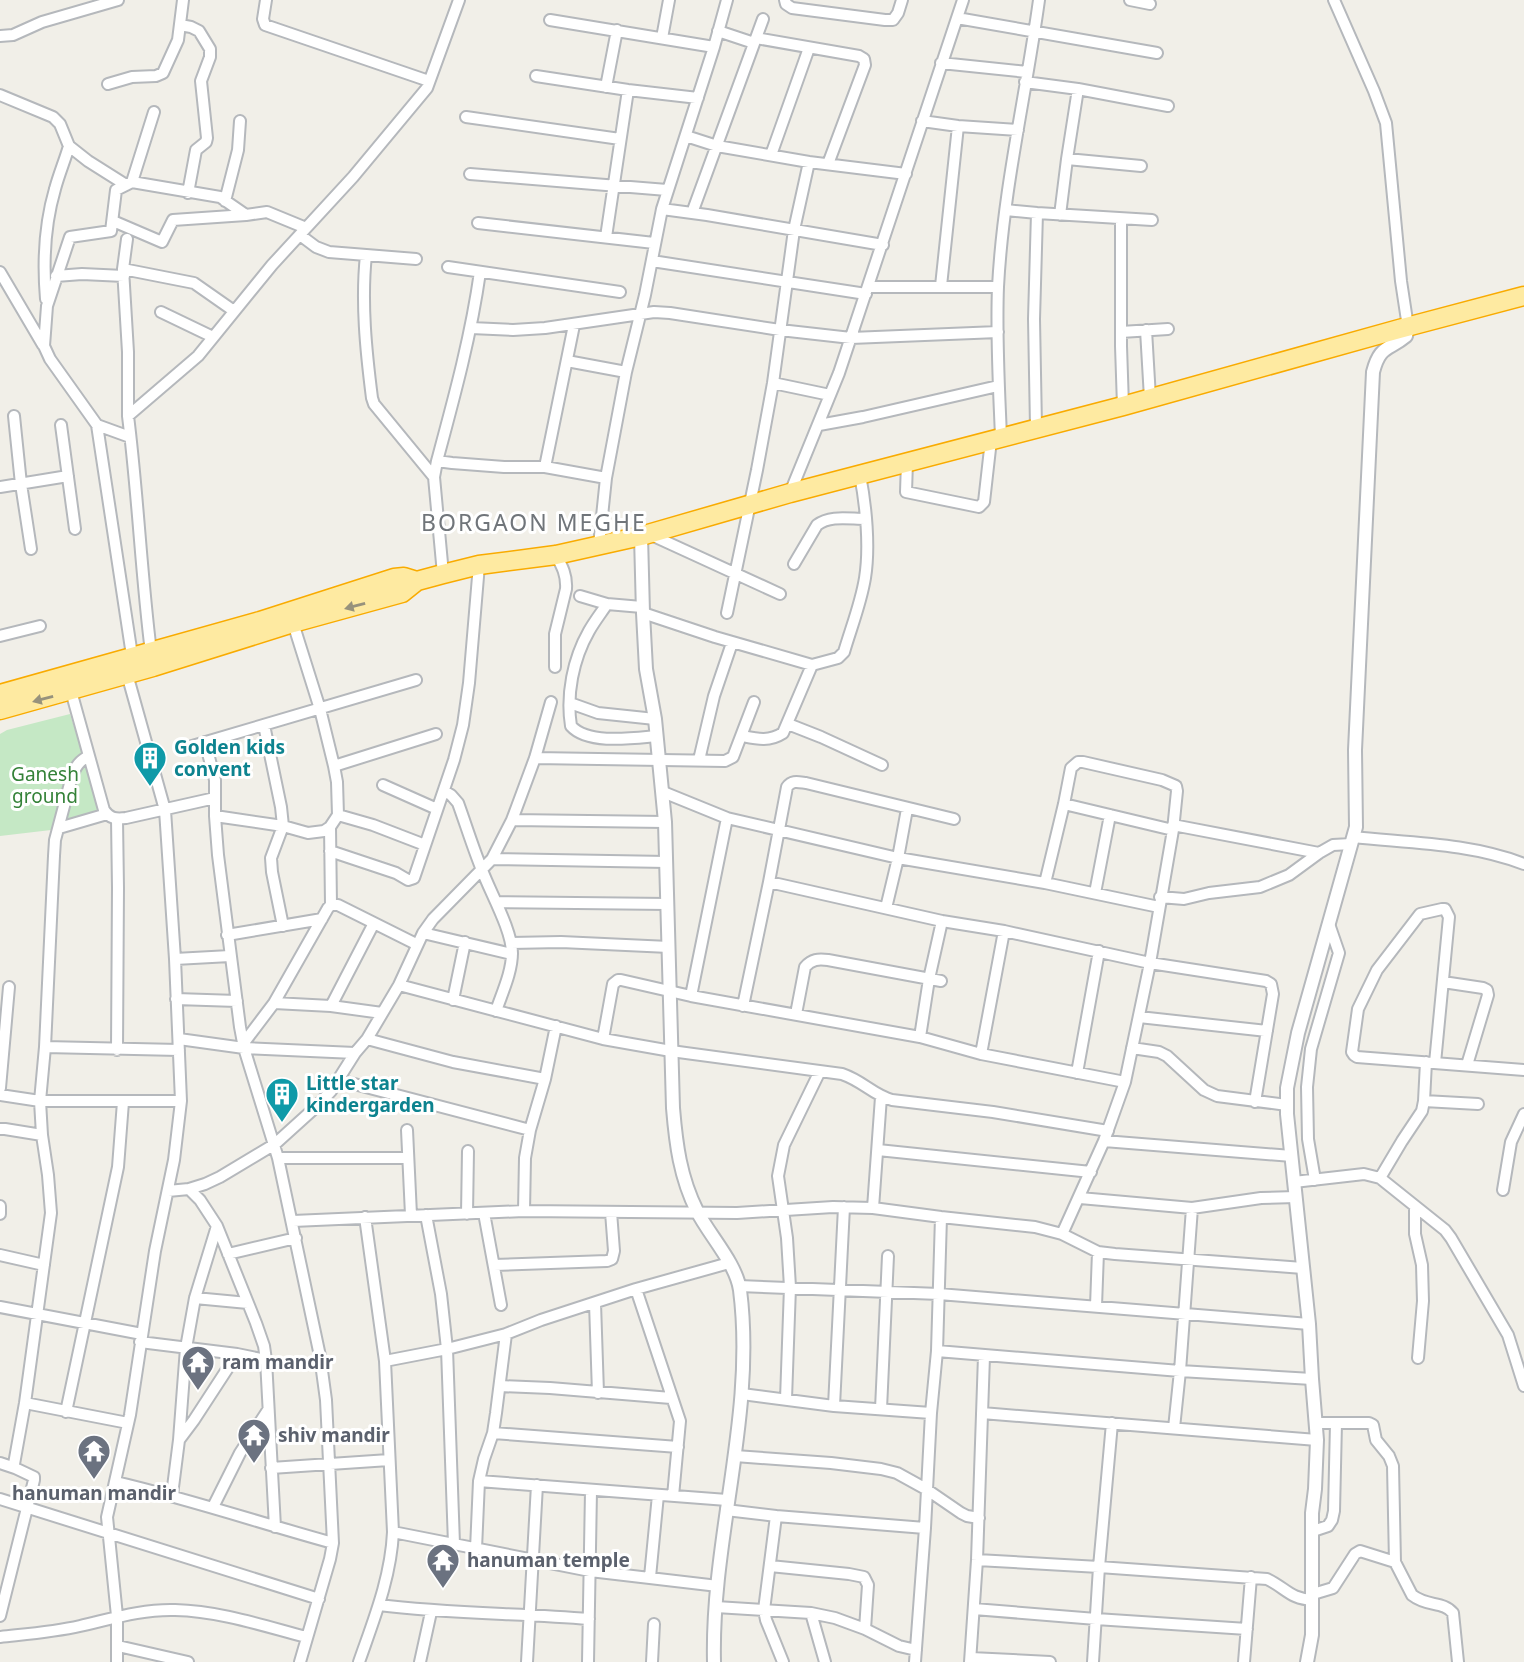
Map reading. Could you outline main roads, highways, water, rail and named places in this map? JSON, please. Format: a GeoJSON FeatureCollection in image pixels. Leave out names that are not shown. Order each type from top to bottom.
{"type":"FeatureCollection","features":[{"type":"Feature","properties":{"kind":"highway"},"geometry":{"type":"LineString","coordinates":[[0,694],[131,668],[402,593],[417,581],[479,565],[556,555],[645,535],[790,493],[1524,296]]}},
{"type":"Feature","properties":{"kind":"highway"},"geometry":{"type":"LineString","coordinates":[[0,710],[71,691],[131,668],[151,652],[394,578],[404,577],[417,581]]}},
{"type":"Feature","properties":{"kind":"place","name":"Golden kids convent"},"geometry":{"type":"Point","coordinates":[150,788]}},
{"type":"Feature","properties":{"kind":"place","name":"Little star kindergarden"},"geometry":{"type":"Point","coordinates":[282,1124]}},
{"type":"Feature","properties":{"kind":"place","name":"ram mandir"},"geometry":{"type":"Point","coordinates":[198,1392]}},
{"type":"Feature","properties":{"kind":"place","name":"shiv mandir"},"geometry":{"type":"Point","coordinates":[254,1465]}},
{"type":"Feature","properties":{"kind":"place","name":"hanuman mandir"},"geometry":{"type":"Point","coordinates":[94,1481]}},
{"type":"Feature","properties":{"kind":"place","name":"hanuman temple"},"geometry":{"type":"Point","coordinates":[443,1590]}},
{"type":"Feature","properties":{"kind":"district","name":"BORGAON MEGHE"},"geometry":{"type":"Point","coordinates":[534,522]}},
{"type":"Feature","properties":{"kind":"park label","name":"Ganesh ground"},"geometry":{"type":"Point","coordinates":[45,785]}}]}
